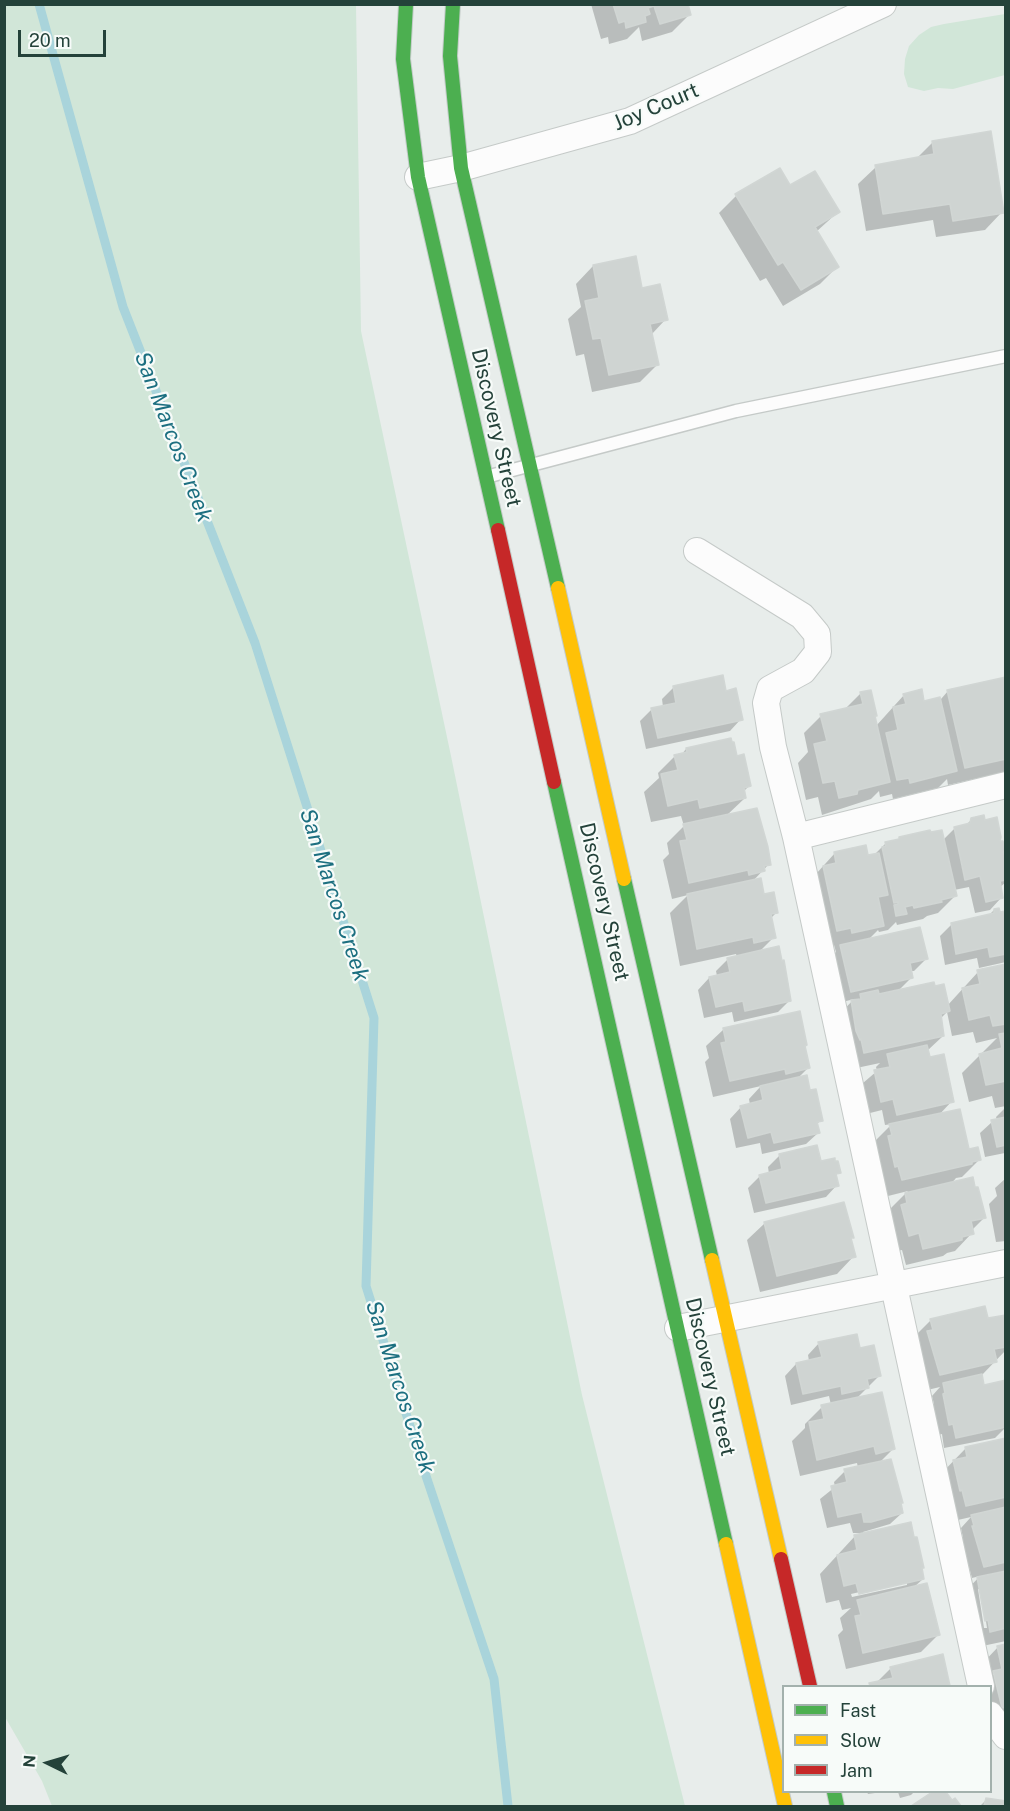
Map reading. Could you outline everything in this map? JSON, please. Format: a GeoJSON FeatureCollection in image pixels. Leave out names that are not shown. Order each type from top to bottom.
{"type":"FeatureCollection","features":[{"type":"Feature","properties":{"kind":"main road","name":"Discovery Street"},"geometry":{"type":"LineString","coordinates":[[406,4],[403,59],[418,177],[782,1793]]}},
{"type":"Feature","properties":{"kind":"main road","name":"Discovery Street"},"geometry":{"type":"LineString","coordinates":[[453,4],[450,56],[461,168],[810,1685]]}},
{"type":"Feature","properties":{"kind":"street","name":"Joy Court"},"geometry":{"type":"LineString","coordinates":[[418,177],[461,168],[630,121],[883,4]]}},
{"type":"Feature","properties":{"kind":"street"},"geometry":{"type":"LineString","coordinates":[[697,551],[802,616],[817,634],[818,652],[803,671],[770,689],[766,703],[773,747],[796,837],[981,1685]]}},
{"type":"Feature","properties":{"kind":"street"},"geometry":{"type":"LineString","coordinates":[[796,837],[1005,785]]}},
{"type":"Feature","properties":{"kind":"street"},"geometry":{"type":"LineString","coordinates":[[678,1328],[1005,1263]]}},
{"type":"Feature","properties":{"kind":"street"},"geometry":{"type":"LineString","coordinates":[[992,1718],[1005,1736]]}},
{"type":"Feature","properties":{"kind":"lane"},"geometry":{"type":"LineString","coordinates":[[485,477],[736,411],[1005,356]]}},
{"type":"Feature","properties":{"kind":"green space"},"geometry":{"type":"Polygon","coordinates":[[[5,4],[356,5],[361,331],[582,1395],[685,1806],[52,1806],[42,1781],[5,1717],[5,4]]]}},
{"type":"Feature","properties":{"kind":"green space"},"geometry":{"type":"Polygon","coordinates":[[[1005,14],[1005,75],[953,89],[938,88],[924,91],[908,87],[904,74],[905,59],[909,46],[919,35],[931,27],[1005,14]]]}},
{"type":"Feature","properties":{"kind":"building"},"geometry":{"type":"Polygon","coordinates":[[[613,4],[688,4],[691,15],[660,24],[654,6],[648,8],[650,14],[645,16],[646,22],[626,28],[625,21],[619,23],[613,4]]]}},
{"type":"Feature","properties":{"kind":"building"},"geometry":{"type":"Polygon","coordinates":[[[991,131],[1004,213],[953,221],[950,204],[883,214],[875,165],[934,154],[932,141],[991,131]]]}},
{"type":"Feature","properties":{"kind":"building"},"geometry":{"type":"Polygon","coordinates":[[[780,168],[790,185],[815,171],[840,212],[815,227],[839,267],[801,290],[783,262],[778,265],[735,194],[780,168]]]}},
{"type":"Feature","properties":{"kind":"building"},"geometry":{"type":"Polygon","coordinates":[[[636,256],[642,288],[660,284],[668,320],[650,324],[659,365],[609,375],[601,338],[593,339],[585,301],[599,298],[593,265],[636,256]]]}},
{"type":"Feature","properties":{"kind":"building"},"geometry":{"type":"Polygon","coordinates":[[[723,675],[726,691],[736,688],[743,720],[658,738],[651,708],[676,703],[673,686],[723,675]]]}},
{"type":"Feature","properties":{"kind":"building"},"geometry":{"type":"Polygon","coordinates":[[[1006,677],[1006,759],[965,768],[947,690],[1006,677]]]}},
{"type":"Feature","properties":{"kind":"building"},"geometry":{"type":"Polygon","coordinates":[[[922,689],[924,701],[940,697],[957,771],[910,783],[909,778],[897,780],[886,733],[898,730],[893,707],[906,704],[903,694],[922,689]]]}},
{"type":"Feature","properties":{"kind":"building"},"geometry":{"type":"Polygon","coordinates":[[[871,690],[890,782],[858,789],[857,794],[839,798],[835,781],[823,783],[814,744],[827,741],[820,714],[863,704],[860,692],[871,690]]]}},
{"type":"Feature","properties":{"kind":"building"},"geometry":{"type":"Polygon","coordinates":[[[731,738],[737,756],[744,754],[751,786],[744,788],[746,798],[700,808],[698,799],[668,806],[661,774],[678,770],[674,755],[687,752],[686,748],[731,738]]]}},
{"type":"Feature","properties":{"kind":"building"},"geometry":{"type":"Polygon","coordinates":[[[757,808],[771,865],[764,866],[765,871],[749,875],[748,870],[689,883],[680,841],[687,840],[683,824],[757,808]]]}},
{"type":"Feature","properties":{"kind":"building"},"geometry":{"type":"Polygon","coordinates":[[[984,815],[985,820],[997,817],[1000,841],[1003,841],[1005,851],[1003,852],[1006,857],[1006,880],[1000,881],[1003,898],[986,902],[980,876],[965,880],[954,827],[970,823],[971,818],[984,815]]]}},
{"type":"Feature","properties":{"kind":"building"},"geometry":{"type":"Polygon","coordinates":[[[930,830],[931,832],[942,830],[957,896],[914,908],[913,905],[905,907],[907,914],[896,916],[894,905],[898,902],[894,903],[882,847],[886,846],[885,842],[899,839],[899,837],[930,830]]]}},
{"type":"Feature","properties":{"kind":"building"},"geometry":{"type":"Polygon","coordinates":[[[866,845],[868,855],[879,853],[888,895],[878,897],[884,926],[852,933],[851,928],[837,931],[823,866],[836,863],[834,852],[866,845]]]}},
{"type":"Feature","properties":{"kind":"building"},"geometry":{"type":"Polygon","coordinates":[[[761,878],[764,894],[774,892],[778,913],[771,914],[776,938],[754,943],[753,937],[697,949],[687,894],[761,878]]]}},
{"type":"Feature","properties":{"kind":"building"},"geometry":{"type":"Polygon","coordinates":[[[999,908],[1000,912],[1006,911],[1006,954],[990,957],[988,947],[956,954],[951,923],[994,913],[994,909],[999,908]]]}},
{"type":"Feature","properties":{"kind":"building"},"geometry":{"type":"Polygon","coordinates":[[[920,927],[928,959],[910,963],[913,978],[851,992],[840,945],[920,927]]]}},
{"type":"Feature","properties":{"kind":"building"},"geometry":{"type":"Polygon","coordinates":[[[779,946],[782,961],[784,960],[791,1001],[745,1011],[743,1001],[716,1007],[709,977],[730,972],[727,958],[779,946]]]}},
{"type":"Feature","properties":{"kind":"building"},"geometry":{"type":"Polygon","coordinates":[[[1006,964],[1006,1024],[993,1026],[990,1015],[969,1020],[962,988],[980,984],[977,970],[1006,964]]]}},
{"type":"Feature","properties":{"kind":"building"},"geometry":{"type":"Polygon","coordinates":[[[934,982],[935,986],[944,984],[950,1011],[941,1014],[944,1036],[864,1053],[861,1039],[856,1031],[851,1000],[861,999],[860,994],[878,990],[879,994],[934,982]]]}},
{"type":"Feature","properties":{"kind":"building"},"geometry":{"type":"Polygon","coordinates":[[[800,1011],[810,1068],[786,1074],[785,1069],[730,1081],[721,1043],[726,1042],[723,1028],[800,1011]]]}},
{"type":"Feature","properties":{"kind":"building"},"geometry":{"type":"Polygon","coordinates":[[[1006,1033],[1006,1081],[986,1085],[979,1054],[1002,1048],[999,1034],[1006,1033]]]}},
{"type":"Feature","properties":{"kind":"building"},"geometry":{"type":"Polygon","coordinates":[[[927,1045],[930,1057],[944,1054],[954,1102],[897,1115],[893,1099],[881,1102],[874,1070],[890,1067],[887,1054],[927,1045]]]}},
{"type":"Feature","properties":{"kind":"building"},"geometry":{"type":"Polygon","coordinates":[[[807,1075],[810,1090],[816,1089],[823,1121],[817,1122],[820,1133],[774,1143],[771,1132],[748,1138],[740,1106],[763,1100],[760,1086],[807,1075]]]}},
{"type":"Feature","properties":{"kind":"building"},"geometry":{"type":"Polygon","coordinates":[[[960,1109],[969,1149],[978,1147],[981,1160],[902,1180],[898,1166],[895,1167],[888,1136],[892,1135],[889,1124],[960,1109]]]}},
{"type":"Feature","properties":{"kind":"building"},"geometry":{"type":"Polygon","coordinates":[[[1006,1117],[1006,1145],[997,1147],[991,1120],[1006,1117]]]}},
{"type":"Feature","properties":{"kind":"building"},"geometry":{"type":"Polygon","coordinates":[[[817,1145],[821,1161],[835,1158],[835,1161],[838,1161],[841,1173],[836,1174],[839,1186],[766,1203],[759,1175],[782,1169],[779,1154],[817,1145]]]}},
{"type":"Feature","properties":{"kind":"building"},"geometry":{"type":"Polygon","coordinates":[[[973,1177],[986,1218],[971,1221],[974,1234],[962,1237],[962,1240],[923,1249],[919,1233],[909,1236],[901,1205],[907,1203],[905,1193],[973,1177]]]}},
{"type":"Feature","properties":{"kind":"building"},"geometry":{"type":"Polygon","coordinates":[[[844,1202],[854,1238],[851,1238],[856,1257],[777,1276],[764,1222],[844,1202]]]}},
{"type":"Feature","properties":{"kind":"building"},"geometry":{"type":"Polygon","coordinates":[[[985,1306],[988,1318],[1006,1315],[1006,1347],[994,1349],[997,1362],[940,1375],[927,1331],[933,1330],[930,1319],[985,1306]]]}},
{"type":"Feature","properties":{"kind":"building"},"geometry":{"type":"Polygon","coordinates":[[[857,1334],[860,1348],[874,1345],[881,1376],[867,1379],[869,1388],[842,1394],[841,1386],[803,1394],[796,1363],[822,1357],[818,1342],[857,1334]]]}},
{"type":"Feature","properties":{"kind":"building"},"geometry":{"type":"Polygon","coordinates":[[[982,1374],[984,1385],[1006,1380],[1006,1427],[956,1438],[953,1424],[949,1425],[943,1383],[982,1374]]]}},
{"type":"Feature","properties":{"kind":"building"},"geometry":{"type":"Polygon","coordinates":[[[882,1392],[895,1449],[876,1454],[874,1446],[817,1460],[809,1422],[824,1419],[821,1405],[882,1392]]]}},
{"type":"Feature","properties":{"kind":"building"},"geometry":{"type":"Polygon","coordinates":[[[1006,1438],[1006,1497],[966,1506],[953,1460],[967,1457],[965,1447],[1006,1438]]]}},
{"type":"Feature","properties":{"kind":"building"},"geometry":{"type":"Polygon","coordinates":[[[891,1459],[903,1503],[901,1503],[903,1513],[871,1522],[864,1522],[862,1512],[838,1517],[831,1486],[847,1482],[844,1469],[891,1459]]]}},
{"type":"Feature","properties":{"kind":"building"},"geometry":{"type":"Polygon","coordinates":[[[1006,1507],[1006,1562],[984,1567],[971,1515],[1006,1507]]]}},
{"type":"Feature","properties":{"kind":"building"},"geometry":{"type":"Polygon","coordinates":[[[911,1522],[914,1537],[917,1537],[924,1568],[922,1568],[924,1579],[859,1594],[856,1583],[844,1586],[837,1555],[857,1550],[854,1535],[911,1522]]]}},
{"type":"Feature","properties":{"kind":"building"},"geometry":{"type":"Polygon","coordinates":[[[1006,1571],[1006,1628],[990,1632],[988,1620],[985,1621],[977,1577],[1006,1571]]]}},
{"type":"Feature","properties":{"kind":"building"},"geometry":{"type":"Polygon","coordinates":[[[927,1583],[940,1635],[863,1653],[855,1616],[861,1615],[857,1600],[927,1583]]]}},
{"type":"Feature","properties":{"kind":"building"},"geometry":{"type":"Polygon","coordinates":[[[1006,1644],[1006,1707],[1002,1708],[993,1671],[1002,1669],[997,1646],[1006,1644]]]}},
{"type":"Feature","properties":{"kind":"building"},"geometry":{"type":"Polygon","coordinates":[[[943,1654],[950,1685],[870,1685],[869,1683],[893,1678],[890,1667],[943,1654]]]}},
{"type":"Feature","properties":{"kind":"building"},"geometry":{"type":"Polygon","coordinates":[[[930,1793],[947,1793],[952,1800],[955,1798],[961,1806],[911,1806],[930,1793]]]}},
{"type":"Feature","properties":{"kind":"building"},"geometry":{"type":"Polygon","coordinates":[[[986,1798],[1006,1801],[1006,1806],[984,1806],[986,1798]]]}},
{"type":"Feature","properties":{"kind":"waterway","name":"San Marcos Creek"},"geometry":{"type":"LineString","coordinates":[[39,4],[123,307],[255,643],[374,1018],[366,1286],[421,1461],[494,1679],[508,1806]]}},
{"type":"Feature","properties":{"kind":"traffic: fast"},"geometry":{"type":"LineString","coordinates":[[406,4],[403,59],[418,177],[498,530]]}},
{"type":"Feature","properties":{"kind":"traffic: fast"},"geometry":{"type":"LineString","coordinates":[[453,4],[450,56],[461,168],[558,588]]}},
{"type":"Feature","properties":{"kind":"traffic: fast"},"geometry":{"type":"LineString","coordinates":[[554,782],[726,1544]]}},
{"type":"Feature","properties":{"kind":"traffic: fast"},"geometry":{"type":"LineString","coordinates":[[624,879],[712,1260]]}},
{"type":"Feature","properties":{"kind":"traffic: fast"},"geometry":{"type":"LineString","coordinates":[[834,1793],[837,1806]]}},
{"type":"Feature","properties":{"kind":"traffic: slow"},"geometry":{"type":"LineString","coordinates":[[558,588],[624,879]]}},
{"type":"Feature","properties":{"kind":"traffic: slow"},"geometry":{"type":"LineString","coordinates":[[712,1260],[781,1559]]}},
{"type":"Feature","properties":{"kind":"traffic: slow"},"geometry":{"type":"LineString","coordinates":[[726,1544],[782,1793]]}},
{"type":"Feature","properties":{"kind":"traffic: slow"},"geometry":{"type":"LineString","coordinates":[[782,1793],[785,1806]]}},
{"type":"Feature","properties":{"kind":"traffic: jam"},"geometry":{"type":"LineString","coordinates":[[498,530],[554,782]]}},
{"type":"Feature","properties":{"kind":"traffic: jam"},"geometry":{"type":"LineString","coordinates":[[781,1559],[810,1685]]}}]}
